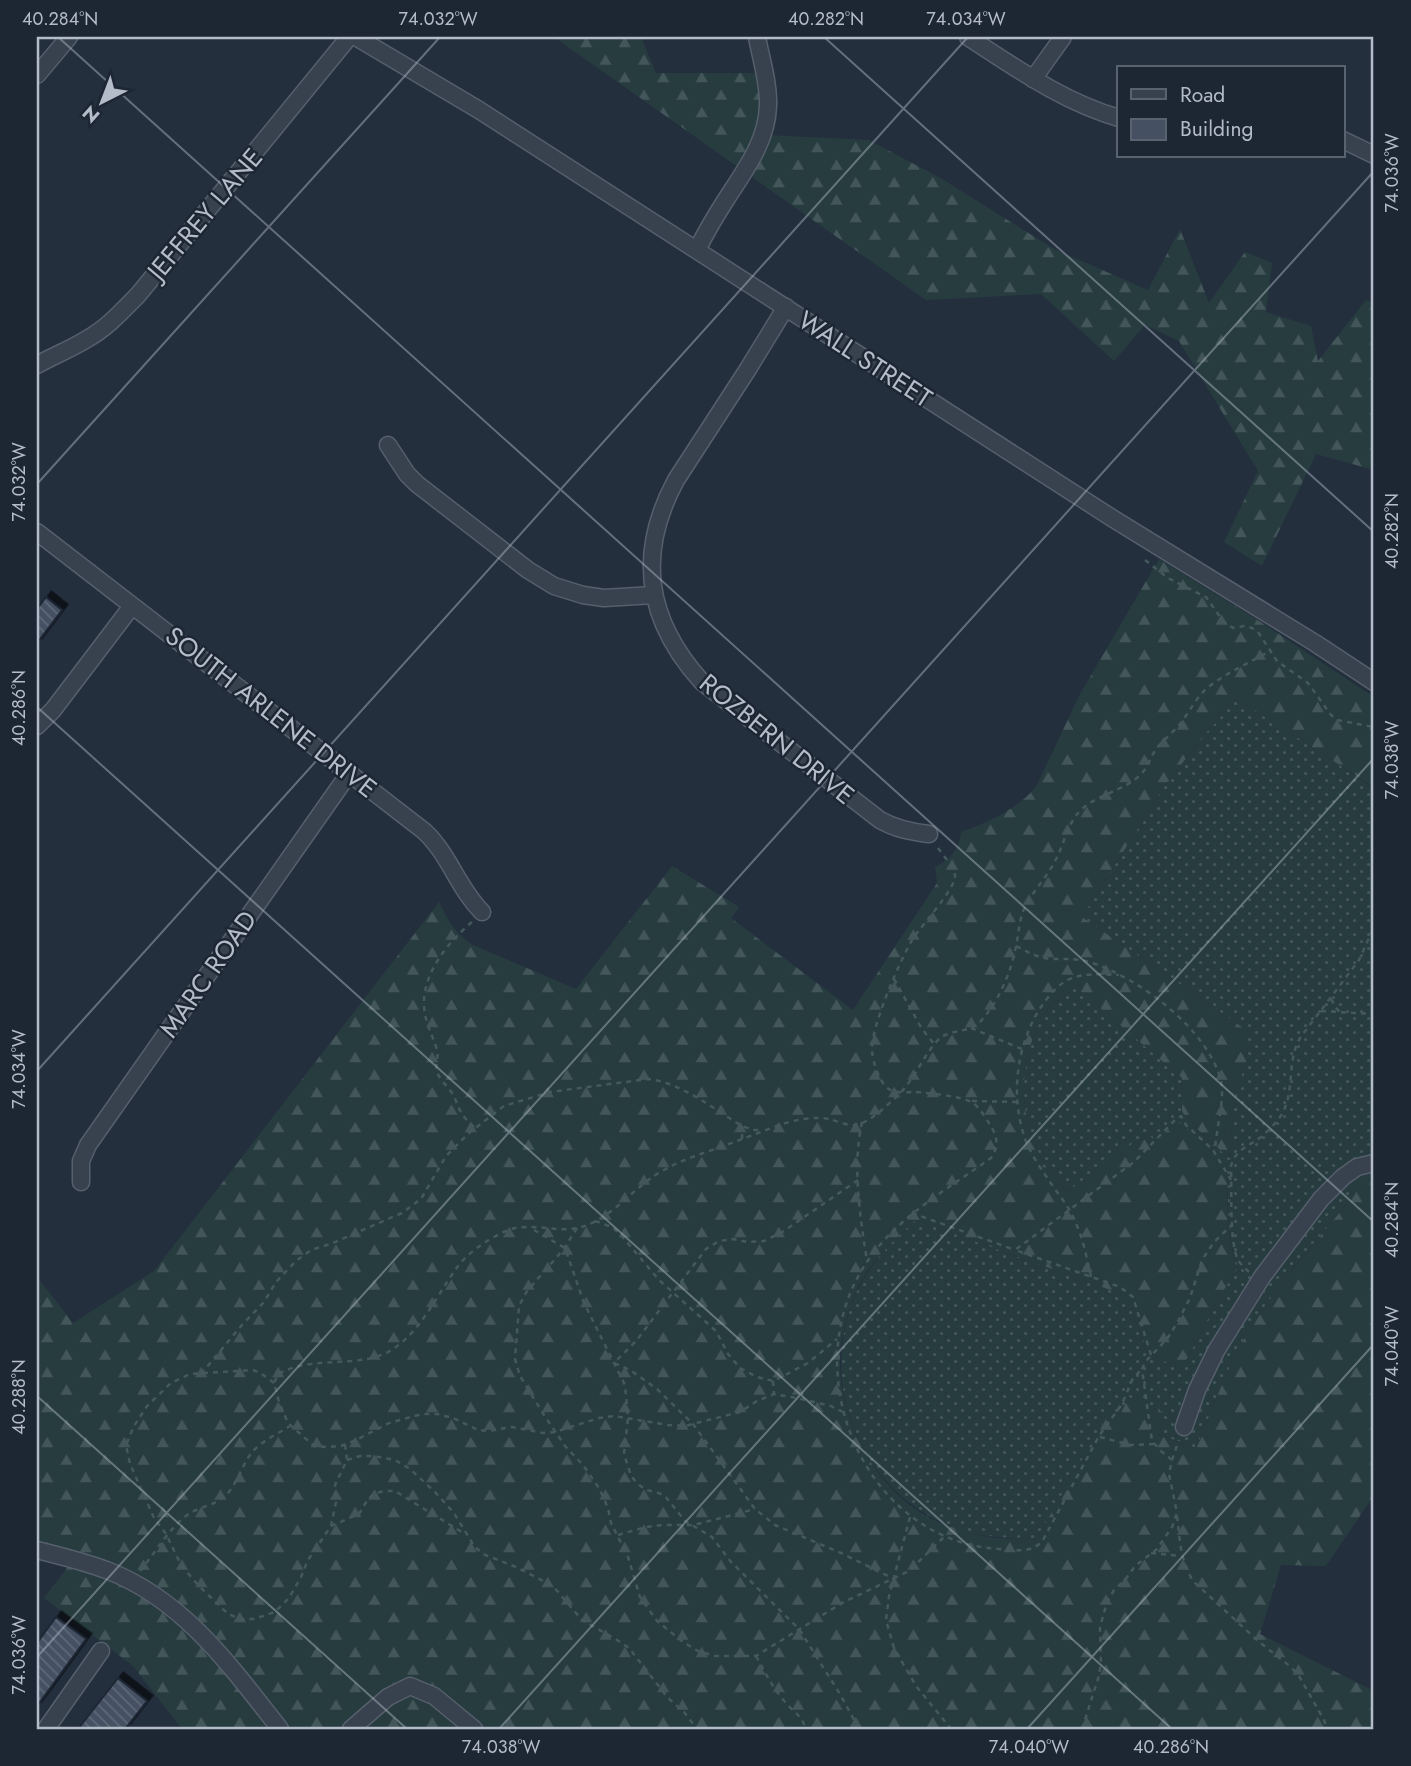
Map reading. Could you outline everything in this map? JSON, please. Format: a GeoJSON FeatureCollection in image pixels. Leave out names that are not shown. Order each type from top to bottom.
{"type":"FeatureCollection","features":[{"type":"Feature","properties":{"kind":"street"},"geometry":{"type":"LineString","coordinates":[[37,75],[69,37]]}},
{"type":"Feature","properties":{"kind":"street","name":"JEFFREY LANE"},"geometry":{"type":"LineString","coordinates":[[37,365],[89,339],[138,295],[349,37]]}},
{"type":"Feature","properties":{"kind":"street","name":"WALL STREET"},"geometry":{"type":"LineString","coordinates":[[356,37],[479,110],[1100,510],[1374,682]]}},
{"type":"Feature","properties":{"kind":"street"},"geometry":{"type":"LineString","coordinates":[[697,250],[754,155],[765,130],[768,94],[757,37]]}},
{"type":"Feature","properties":{"kind":"street"},"geometry":{"type":"LineString","coordinates":[[968,37],[1059,94],[1117,117]]}},
{"type":"Feature","properties":{"kind":"street"},"geometry":{"type":"LineString","coordinates":[[1033,79],[1063,37]]}},
{"type":"Feature","properties":{"kind":"street"},"geometry":{"type":"LineString","coordinates":[[1344,140],[1374,155]]}},
{"type":"Feature","properties":{"kind":"street","name":"ROZBERN DRIVE"},"geometry":{"type":"LineString","coordinates":[[786,307],[666,499],[657,524],[652,556],[653,595],[676,650],[702,682],[880,820],[908,832],[929,834]]}},
{"type":"Feature","properties":{"kind":"street"},"geometry":{"type":"LineString","coordinates":[[388,445],[417,484],[543,580],[569,592],[604,598],[653,595]]}},
{"type":"Feature","properties":{"kind":"street","name":"SOUTH ARLENE DRIVE"},"geometry":{"type":"LineString","coordinates":[[37,532],[430,837],[441,850],[463,889],[482,912]]}},
{"type":"Feature","properties":{"kind":"street"},"geometry":{"type":"LineString","coordinates":[[37,726],[53,710],[132,607]]}},
{"type":"Feature","properties":{"kind":"street","name":"MARC ROAD"},"geometry":{"type":"LineString","coordinates":[[81,1182],[81,1161],[88,1145],[349,772]]}},
{"type":"Feature","properties":{"kind":"street"},"geometry":{"type":"LineString","coordinates":[[1184,1427],[1196,1390],[1216,1351],[1260,1280],[1321,1199],[1357,1167],[1374,1163]]}},
{"type":"Feature","properties":{"kind":"street"},"geometry":{"type":"LineString","coordinates":[[38,1552],[93,1565],[132,1581],[164,1601],[200,1632],[280,1729]]}},
{"type":"Feature","properties":{"kind":"street"},"geometry":{"type":"LineString","coordinates":[[46,1729],[101,1651]]}},
{"type":"Feature","properties":{"kind":"street"},"geometry":{"type":"LineString","coordinates":[[351,1729],[388,1697],[410,1685],[435,1696],[474,1729]]}},
{"type":"Feature","properties":{"kind":"path"},"geometry":{"type":"LineString","coordinates":[[1145,561],[1168,578],[1206,597],[1229,626],[1244,626],[1258,632],[1277,661],[1308,683],[1337,720],[1374,727]]}},
{"type":"Feature","properties":{"kind":"path"},"geometry":{"type":"LineString","coordinates":[[274,1383],[278,1374],[301,1365],[365,1360],[391,1351],[434,1305],[460,1264],[493,1237],[511,1228],[577,1228],[608,1213],[655,1175],[685,1159],[782,1124],[825,1118],[855,1125],[868,1119],[901,1092],[938,1040],[947,1033],[971,1028],[979,1022],[1003,986],[1010,969],[1025,907],[1054,863],[1072,822],[1084,807],[1139,777],[1157,749],[1204,690],[1270,651]]}},
{"type":"Feature","properties":{"kind":"path"},"geometry":{"type":"LineString","coordinates":[[929,834],[952,868],[954,881],[902,957],[872,1045],[873,1059],[883,1084],[890,1091],[919,1092],[968,1101],[1017,1102]]}},
{"type":"Feature","properties":{"kind":"path"},"geometry":{"type":"LineString","coordinates":[[475,1128],[462,1115],[450,1090],[438,1075],[438,1055],[425,1012],[423,995],[429,977],[447,946],[482,912]]}},
{"type":"Feature","properties":{"kind":"path"},"geometry":{"type":"LineString","coordinates":[[1260,1280],[1241,1265],[1237,1257],[1231,1180],[1233,1158],[1264,1135],[1287,1106],[1294,1047],[1359,960],[1374,927]]}},
{"type":"Feature","properties":{"kind":"path"},"geometry":{"type":"LineString","coordinates":[[1016,946],[1036,956],[1050,959],[1087,961],[1119,975],[1177,1015],[1194,1032],[1211,1058],[1221,1082],[1222,1099],[1214,1152]]}},
{"type":"Feature","properties":{"kind":"path"},"geometry":{"type":"LineString","coordinates":[[1091,1277],[1077,1225],[1027,1145],[1018,1112],[1018,1084],[1022,1049],[1034,1019],[1047,998],[1060,984],[1075,976],[1119,975]]}},
{"type":"Feature","properties":{"kind":"path"},"geometry":{"type":"LineString","coordinates":[[894,979],[922,1029],[935,1045]]}},
{"type":"Feature","properties":{"kind":"path"},"geometry":{"type":"LineString","coordinates":[[1331,999],[1341,1013]]}},
{"type":"Feature","properties":{"kind":"path"},"geometry":{"type":"LineString","coordinates":[[1321,1011],[1374,1014]]}},
{"type":"Feature","properties":{"kind":"path"},"geometry":{"type":"LineString","coordinates":[[971,1028],[1022,1049]]}},
{"type":"Feature","properties":{"kind":"path"},"geometry":{"type":"LineString","coordinates":[[201,1374],[296,1261],[311,1250],[402,1213],[421,1199],[446,1156],[475,1128],[504,1106],[540,1094],[648,1079],[661,1080],[742,1126],[753,1130],[766,1130]]}},
{"type":"Feature","properties":{"kind":"path"},"geometry":{"type":"LineString","coordinates":[[968,1101],[981,1111],[994,1130],[996,1151],[991,1158],[912,1213],[879,1245],[854,1284],[845,1305],[837,1339],[837,1372],[843,1412],[860,1455],[897,1505],[910,1517],[944,1537],[983,1548],[1021,1550],[1038,1545],[1100,1436],[1122,1404],[1133,1378],[1167,1339],[1177,1323],[1190,1298],[1202,1260],[1213,1242],[1233,1224]]}},
{"type":"Feature","properties":{"kind":"path"},"geometry":{"type":"LineString","coordinates":[[1015,1250],[1134,1162],[1181,1116],[1186,1125],[1214,1152],[1231,1180]]}},
{"type":"Feature","properties":{"kind":"path"},"geometry":{"type":"LineString","coordinates":[[862,1122],[857,1144],[858,1180],[867,1261]]}},
{"type":"Feature","properties":{"kind":"path"},"geometry":{"type":"LineString","coordinates":[[742,1126],[742,1139]]}},
{"type":"Feature","properties":{"kind":"path"},"geometry":{"type":"LineString","coordinates":[[614,1363],[636,1341],[706,1249],[719,1241],[733,1239],[764,1241],[784,1231],[858,1180]]}},
{"type":"Feature","properties":{"kind":"path"},"geometry":{"type":"LineString","coordinates":[[912,1213],[1120,1287],[1133,1297],[1151,1355]]}},
{"type":"Feature","properties":{"kind":"path"},"geometry":{"type":"LineString","coordinates":[[594,1221],[612,1227],[620,1234],[659,1280],[716,1331],[728,1354],[740,1368],[757,1377],[773,1381],[808,1363],[837,1339]]}},
{"type":"Feature","properties":{"kind":"path"},"geometry":{"type":"LineString","coordinates":[[531,1228],[565,1248],[584,1303],[625,1385],[628,1418],[624,1454],[631,1476],[646,1490],[665,1496],[685,1521],[712,1537],[731,1562],[799,1629],[859,1729]]}},
{"type":"Feature","properties":{"kind":"path"},"geometry":{"type":"LineString","coordinates":[[577,1228],[565,1248],[527,1292],[519,1306],[515,1359],[520,1376],[555,1432],[583,1465],[598,1489],[628,1557],[640,1597],[657,1622],[698,1651],[715,1656],[756,1656],[842,1603],[909,1571],[944,1537]]}},
{"type":"Feature","properties":{"kind":"path"},"geometry":{"type":"LineString","coordinates":[[614,1363],[630,1370],[657,1389],[693,1424],[755,1509],[775,1525],[894,1579]]}},
{"type":"Feature","properties":{"kind":"path"},"geometry":{"type":"LineString","coordinates":[[1142,1369],[1152,1441],[1172,1460]]}},
{"type":"Feature","properties":{"kind":"path"},"geometry":{"type":"LineString","coordinates":[[345,1444],[347,1460],[335,1485],[336,1502],[331,1526],[308,1560],[289,1598],[275,1612],[254,1619],[239,1619],[228,1613],[181,1565],[167,1536],[154,1518],[130,1464],[126,1445],[134,1426],[148,1406],[171,1383],[190,1374],[253,1370],[274,1383],[288,1423],[314,1446],[326,1447],[345,1444],[389,1423],[422,1414],[453,1418],[488,1431],[512,1427],[543,1433],[614,1416],[668,1425],[693,1424],[740,1412],[774,1394],[831,1406],[843,1412]]}},
{"type":"Feature","properties":{"kind":"path"},"geometry":{"type":"LineString","coordinates":[[773,1381],[774,1394]]}},
{"type":"Feature","properties":{"kind":"path"},"geometry":{"type":"LineString","coordinates":[[132,1581],[185,1517],[226,1495],[254,1450],[291,1425]]}},
{"type":"Feature","properties":{"kind":"path"},"geometry":{"type":"LineString","coordinates":[[1184,1427],[1169,1474],[1177,1513],[1181,1556],[1189,1575],[1202,1591],[1291,1667],[1299,1676],[1327,1729]]}},
{"type":"Feature","properties":{"kind":"path"},"geometry":{"type":"LineString","coordinates":[[1100,1436],[1130,1445],[1155,1444]]}},
{"type":"Feature","properties":{"kind":"path"},"geometry":{"type":"LineString","coordinates":[[347,1460],[373,1456],[395,1460],[410,1469],[454,1513],[474,1546],[483,1553],[553,1586],[582,1620],[629,1648],[668,1698],[684,1712],[697,1729]]}},
{"type":"Feature","properties":{"kind":"path"},"geometry":{"type":"LineString","coordinates":[[331,1526],[359,1514],[375,1493],[395,1491],[468,1536]]}},
{"type":"Feature","properties":{"kind":"path"},"geometry":{"type":"LineString","coordinates":[[617,1535],[646,1527],[694,1525],[755,1509]]}},
{"type":"Feature","properties":{"kind":"path"},"geometry":{"type":"LineString","coordinates":[[1082,1729],[1101,1664],[1101,1627],[1107,1602],[1135,1566],[1157,1549],[1172,1527],[1177,1513]]}},
{"type":"Feature","properties":{"kind":"path"},"geometry":{"type":"LineString","coordinates":[[910,1517],[889,1596],[886,1620],[894,1648],[916,1686],[951,1729]]}},
{"type":"Feature","properties":{"kind":"path"},"geometry":{"type":"LineString","coordinates":[[1151,1553],[1181,1556]]}},
{"type":"Feature","properties":{"kind":"path"},"geometry":{"type":"LineString","coordinates":[[756,1656],[770,1682],[786,1703],[802,1717],[806,1729]]}},
{"type":"Feature","properties":{"kind":"green space"},"geometry":{"type":"Polygon","coordinates":[[[554,37],[641,37],[656,73],[755,73],[766,135],[869,140],[942,179],[1054,249],[1148,290],[1180,229],[1209,303],[1245,252],[1272,263],[1266,312],[1311,326],[1318,361],[1366,300],[1374,304],[1374,470],[1316,454],[1262,566],[1224,542],[1258,471],[1179,341],[1145,325],[1114,361],[1041,294],[926,300],[554,37]]]}},
{"type":"Feature","properties":{"kind":"green space"},"geometry":{"type":"Polygon","coordinates":[[[1159,559],[1374,697],[1374,787],[1237,699],[1204,735],[1164,787],[1082,917],[1242,1027],[1248,1040],[1248,1051],[1236,1088],[1229,1158],[1187,1120],[1182,1111],[1182,1078],[1071,983],[1043,1016],[1029,1050],[1024,1087],[1028,1123],[1043,1162],[1067,1192],[1147,1133],[1155,1141],[1178,1121],[1227,1167],[1229,1232],[1237,1269],[1181,1370],[1148,1352],[1127,1296],[916,1220],[874,1263],[855,1294],[841,1344],[842,1387],[848,1413],[871,1462],[906,1502],[928,1517],[973,1533],[994,1538],[1037,1538],[1110,1410],[1120,1415],[1129,1397],[1165,1413],[1158,1434],[1196,1449],[1230,1367],[1255,1321],[1290,1272],[1355,1194],[1345,1184],[1365,1174],[1374,1173],[1374,1495],[1326,1566],[1281,1565],[1260,1634],[1374,1691],[1374,1729],[182,1729],[133,1666],[44,1598],[74,1559],[37,1549],[37,1277],[73,1323],[154,1271],[439,902],[449,921],[473,945],[576,989],[672,866],[739,907],[731,918],[853,1010],[937,883],[935,867],[953,854],[961,832],[1001,814],[1020,802],[1036,787],[1080,694],[1159,559]]]}},
{"type":"Feature","properties":{"kind":"green space"},"geometry":{"type":"Polygon","coordinates":[[[1238,698],[1374,788],[1374,1172],[1346,1184],[1355,1194],[1290,1272],[1255,1321],[1230,1367],[1196,1449],[1110,1411],[1037,1538],[969,1533],[920,1510],[895,1490],[875,1467],[859,1441],[848,1412],[842,1382],[842,1351],[847,1319],[855,1296],[876,1260],[916,1220],[1127,1296],[1148,1352],[1181,1370],[1237,1269],[1230,1232],[1227,1167],[1155,1142],[1147,1133],[1068,1192],[1047,1167],[1033,1141],[1025,1105],[1025,1069],[1035,1033],[1043,1016],[1071,982],[1182,1078],[1182,1111],[1195,1128],[1229,1158],[1236,1088],[1248,1051],[1242,1027],[1082,917],[1164,787],[1204,735],[1238,698]]]}},
{"type":"Feature","properties":{"kind":"building"},"geometry":{"type":"Polygon","coordinates":[[[46,597],[62,610],[37,643],[37,609],[46,597]]]}},
{"type":"Feature","properties":{"kind":"building"},"geometry":{"type":"Polygon","coordinates":[[[56,1617],[86,1639],[37,1706],[37,1643],[56,1617]]]}},
{"type":"Feature","properties":{"kind":"building"},"geometry":{"type":"Polygon","coordinates":[[[118,1678],[147,1701],[125,1729],[78,1729],[118,1678]]]}}]}
